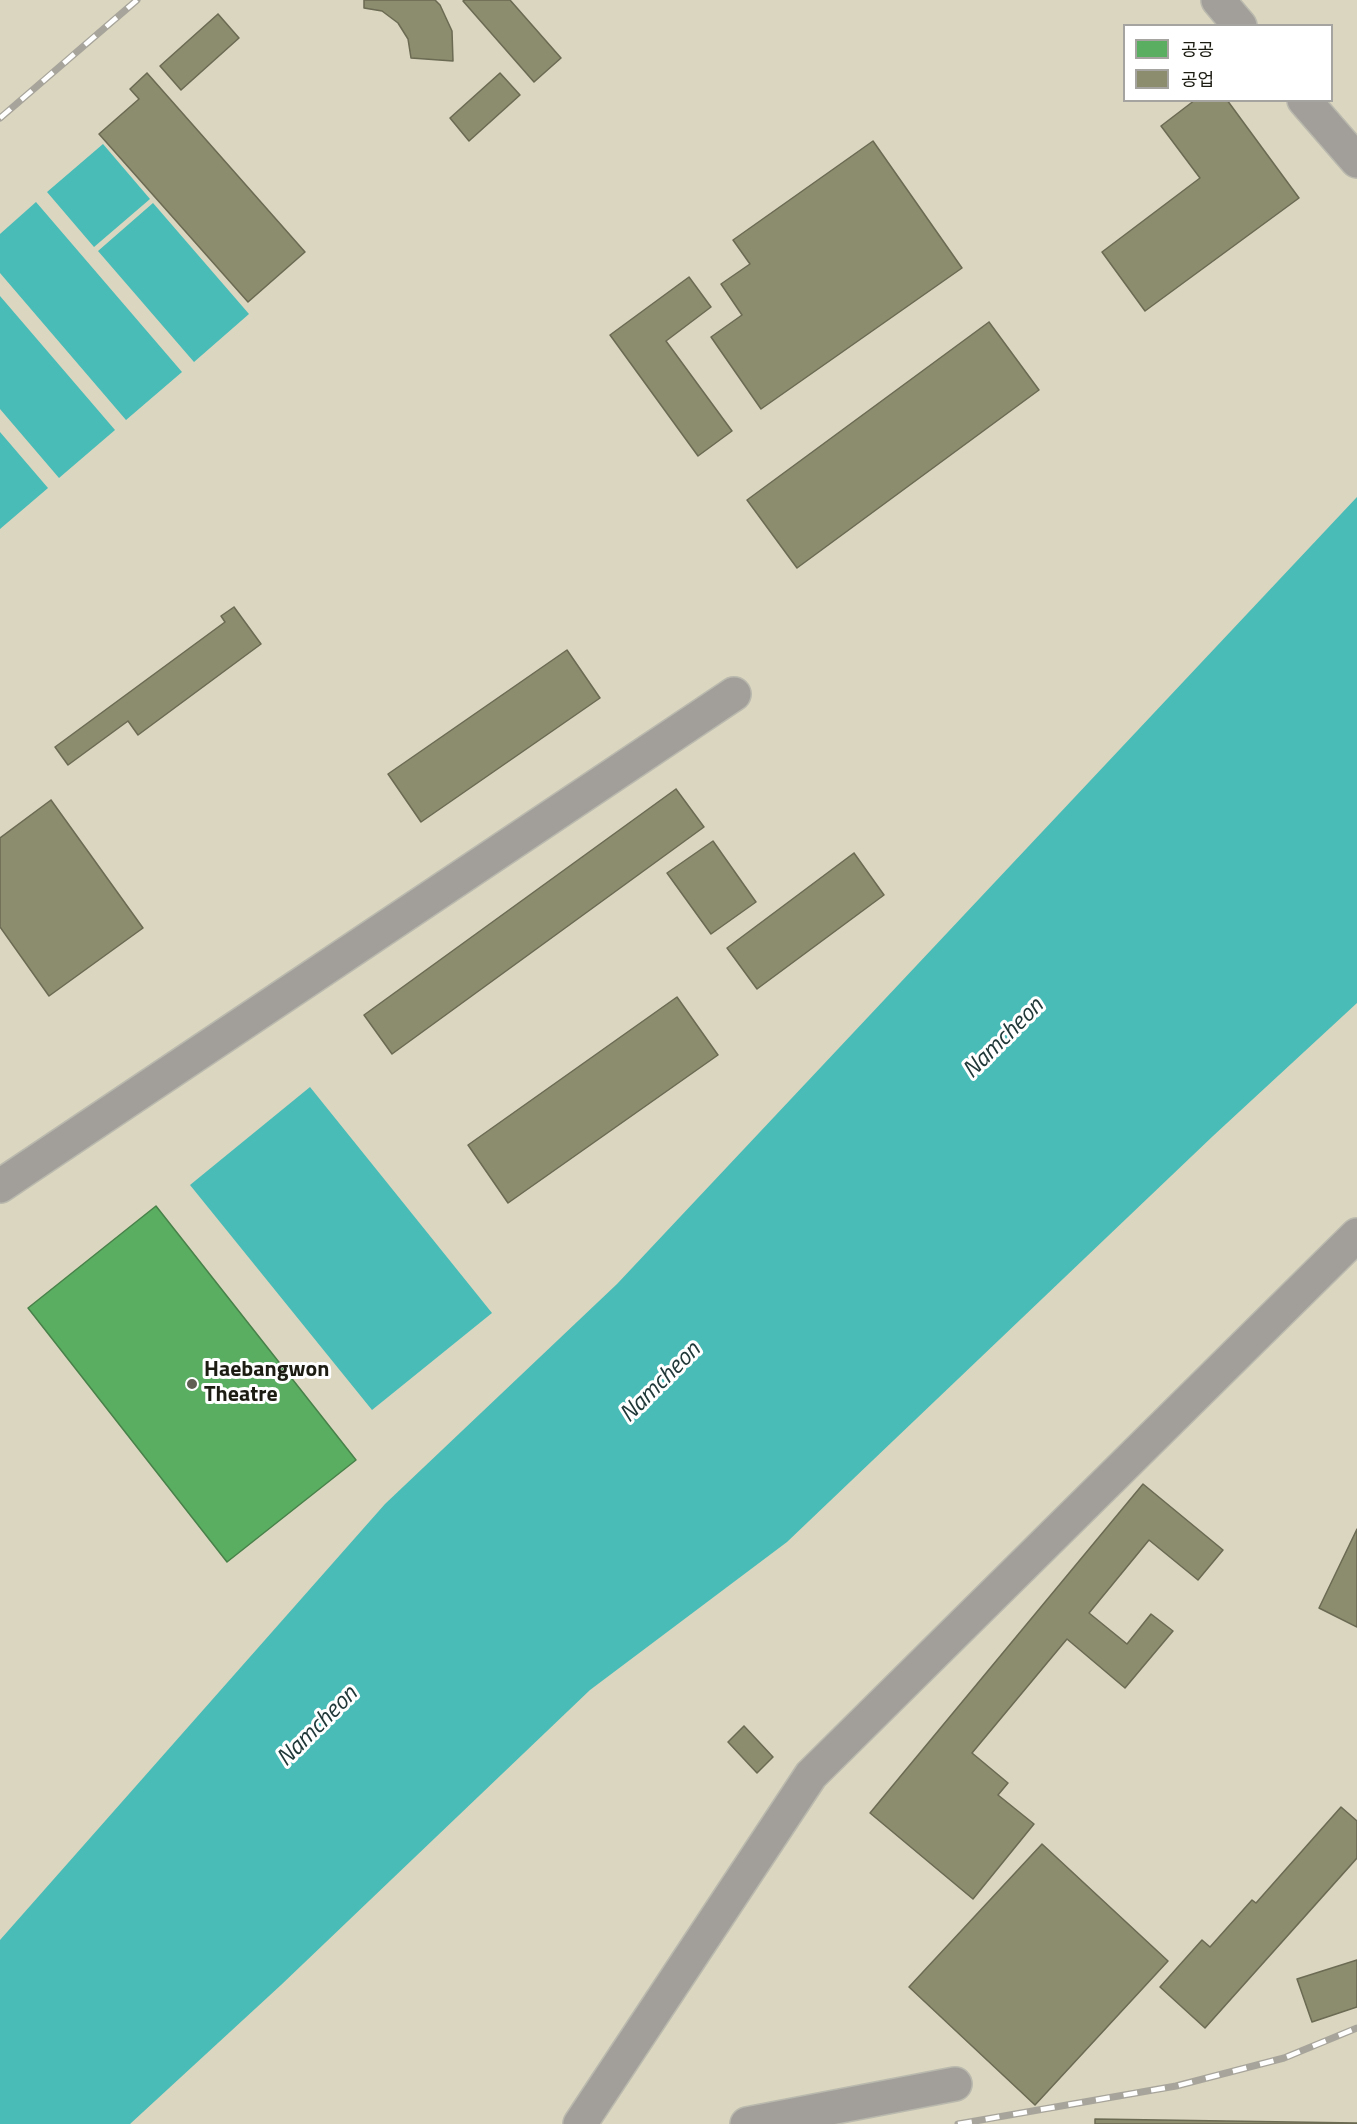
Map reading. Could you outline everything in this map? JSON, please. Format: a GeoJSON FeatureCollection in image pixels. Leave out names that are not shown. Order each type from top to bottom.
{"type":"FeatureCollection","features":[{"type":"Feature","properties":{"kind":"lane"},"geometry":{"type":"LineString","coordinates":[[1218,0],[1238,24]]}},
{"type":"Feature","properties":{"kind":"lane"},"geometry":{"type":"LineString","coordinates":[[1306,102],[1357,161]]}},
{"type":"Feature","properties":{"kind":"lane"},"geometry":{"type":"LineString","coordinates":[[0,1186],[734,694]]}},
{"type":"Feature","properties":{"kind":"lane"},"geometry":{"type":"LineString","coordinates":[[580,2124],[811,1775],[1357,1234]]}},
{"type":"Feature","properties":{"kind":"lane"},"geometry":{"type":"LineString","coordinates":[[747,2124],[956,2084]]}},
{"type":"Feature","properties":{"kind":"shaded area"},"geometry":{"type":"Polygon","coordinates":[[[0,0],[1357,0],[1357,2124],[0,2124],[0,0]]]}},
{"type":"Feature","properties":{"kind":"water"},"geometry":{"type":"Polygon","coordinates":[[[103,144],[150,199],[94,247],[47,192],[103,144]]]}},
{"type":"Feature","properties":{"kind":"water"},"geometry":{"type":"Polygon","coordinates":[[[36,202],[182,372],[126,420],[0,273],[0,234],[36,202]]]}},
{"type":"Feature","properties":{"kind":"water"},"geometry":{"type":"Polygon","coordinates":[[[153,203],[249,314],[194,362],[98,251],[153,203]]]}},
{"type":"Feature","properties":{"kind":"water"},"geometry":{"type":"Polygon","coordinates":[[[0,296],[115,430],[59,478],[0,409],[0,296]]]}},
{"type":"Feature","properties":{"kind":"water"},"geometry":{"type":"Polygon","coordinates":[[[0,432],[48,488],[0,529],[0,432]]]}},
{"type":"Feature","properties":{"kind":"water","name":"Namcheon"},"geometry":{"type":"Polygon","coordinates":[[[1357,497],[1357,1003],[1213,1136],[787,1542],[590,1690],[281,1985],[130,2124],[0,2124],[0,1940],[385,1504],[617,1284],[1357,497]]]}},
{"type":"Feature","properties":{"kind":"water"},"geometry":{"type":"Polygon","coordinates":[[[310,1087],[492,1313],[372,1410],[190,1185],[310,1087]]]}},
{"type":"Feature","properties":{"kind":"building: 공공","name":"Haebangwon Theatre"},"geometry":{"type":"Polygon","coordinates":[[[156,1206],[356,1460],[227,1562],[28,1308],[156,1206]]]}},
{"type":"Feature","properties":{"kind":"building: 공업"},"geometry":{"type":"Polygon","coordinates":[[[364,0],[435,0],[440,5],[452,31],[453,61],[411,58],[408,39],[398,23],[382,11],[364,8],[364,0]]]}},
{"type":"Feature","properties":{"kind":"building: 공업"},"geometry":{"type":"Polygon","coordinates":[[[510,0],[561,58],[534,82],[463,1],[510,0]]]}},
{"type":"Feature","properties":{"kind":"building: 공업"},"geometry":{"type":"Polygon","coordinates":[[[218,14],[239,38],[181,90],[160,66],[218,14]]]}},
{"type":"Feature","properties":{"kind":"building: 공업"},"geometry":{"type":"Polygon","coordinates":[[[147,73],[305,252],[248,302],[99,134],[139,99],[130,89],[147,73]]]}},
{"type":"Feature","properties":{"kind":"building: 공업"},"geometry":{"type":"Polygon","coordinates":[[[500,73],[520,95],[469,141],[450,118],[500,73]]]}},
{"type":"Feature","properties":{"kind":"building: 공업"},"geometry":{"type":"Polygon","coordinates":[[[1192,102],[1228,102],[1299,198],[1145,311],[1102,252],[1200,178],[1161,126],[1192,102]]]}},
{"type":"Feature","properties":{"kind":"building: 공업"},"geometry":{"type":"Polygon","coordinates":[[[873,141],[962,268],[761,409],[711,337],[742,315],[721,284],[750,264],[733,240],[873,141]]]}},
{"type":"Feature","properties":{"kind":"building: 공업"},"geometry":{"type":"Polygon","coordinates":[[[689,277],[711,307],[666,341],[732,431],[698,456],[610,335],[689,277]]]}},
{"type":"Feature","properties":{"kind":"building: 공업"},"geometry":{"type":"Polygon","coordinates":[[[989,322],[1039,390],[797,568],[747,500],[989,322]]]}},
{"type":"Feature","properties":{"kind":"building: 공업"},"geometry":{"type":"Polygon","coordinates":[[[234,607],[261,644],[138,735],[128,721],[68,765],[55,747],[225,622],[221,616],[234,607]]]}},
{"type":"Feature","properties":{"kind":"building: 공업"},"geometry":{"type":"Polygon","coordinates":[[[567,650],[600,698],[421,822],[388,774],[567,650]]]}},
{"type":"Feature","properties":{"kind":"building: 공업"},"geometry":{"type":"Polygon","coordinates":[[[676,789],[704,827],[392,1054],[364,1015],[676,789]]]}},
{"type":"Feature","properties":{"kind":"building: 공업"},"geometry":{"type":"Polygon","coordinates":[[[51,800],[143,928],[49,996],[0,927],[0,838],[51,800]]]}},
{"type":"Feature","properties":{"kind":"building: 공업"},"geometry":{"type":"Polygon","coordinates":[[[713,841],[756,902],[711,934],[667,873],[713,841]]]}},
{"type":"Feature","properties":{"kind":"building: 공업"},"geometry":{"type":"Polygon","coordinates":[[[854,853],[884,895],[757,989],[727,948],[854,853]]]}},
{"type":"Feature","properties":{"kind":"building: 공업"},"geometry":{"type":"Polygon","coordinates":[[[677,997],[718,1055],[508,1203],[468,1145],[677,997]]]}},
{"type":"Feature","properties":{"kind":"building: 공업"},"geometry":{"type":"Polygon","coordinates":[[[1143,1484],[1223,1550],[1198,1580],[1149,1540],[1089,1613],[1127,1644],[1151,1614],[1173,1631],[1125,1688],[1067,1639],[972,1753],[1008,1783],[998,1795],[1034,1824],[973,1899],[870,1813],[1143,1484]]]}},
{"type":"Feature","properties":{"kind":"building: 공업"},"geometry":{"type":"Polygon","coordinates":[[[1357,1529],[1357,1627],[1319,1608],[1357,1529]]]}},
{"type":"Feature","properties":{"kind":"building: 공업"},"geometry":{"type":"Polygon","coordinates":[[[744,1726],[773,1757],[757,1773],[728,1742],[744,1726]]]}},
{"type":"Feature","properties":{"kind":"building: 공업"},"geometry":{"type":"Polygon","coordinates":[[[1341,1807],[1357,1821],[1357,1858],[1205,2028],[1160,1987],[1202,1940],[1210,1947],[1252,1900],[1256,1903],[1341,1807]]]}},
{"type":"Feature","properties":{"kind":"building: 공업"},"geometry":{"type":"Polygon","coordinates":[[[1042,1844],[1168,1961],[1035,2105],[909,1987],[1042,1844]]]}},
{"type":"Feature","properties":{"kind":"building: 공업"},"geometry":{"type":"Polygon","coordinates":[[[1357,1960],[1357,2007],[1312,2022],[1297,1979],[1357,1960]]]}},
{"type":"Feature","properties":{"kind":"building: 공업"},"geometry":{"type":"Polygon","coordinates":[[[1095,2119],[1357,2123],[1357,2124],[1095,2124],[1095,2119]]]}},
{"type":"Feature","properties":{"kind":"railway"},"geometry":{"type":"LineString","coordinates":[[0,118],[137,0]]}},
{"type":"Feature","properties":{"kind":"railway"},"geometry":{"type":"LineString","coordinates":[[958,2124],[1176,2086],[1284,2058],[1357,2028]]}},
{"type":"Feature","properties":{"kind":"place","name":"Haebangwon Theatre"},"geometry":{"type":"Point","coordinates":[192,1384]}}]}
